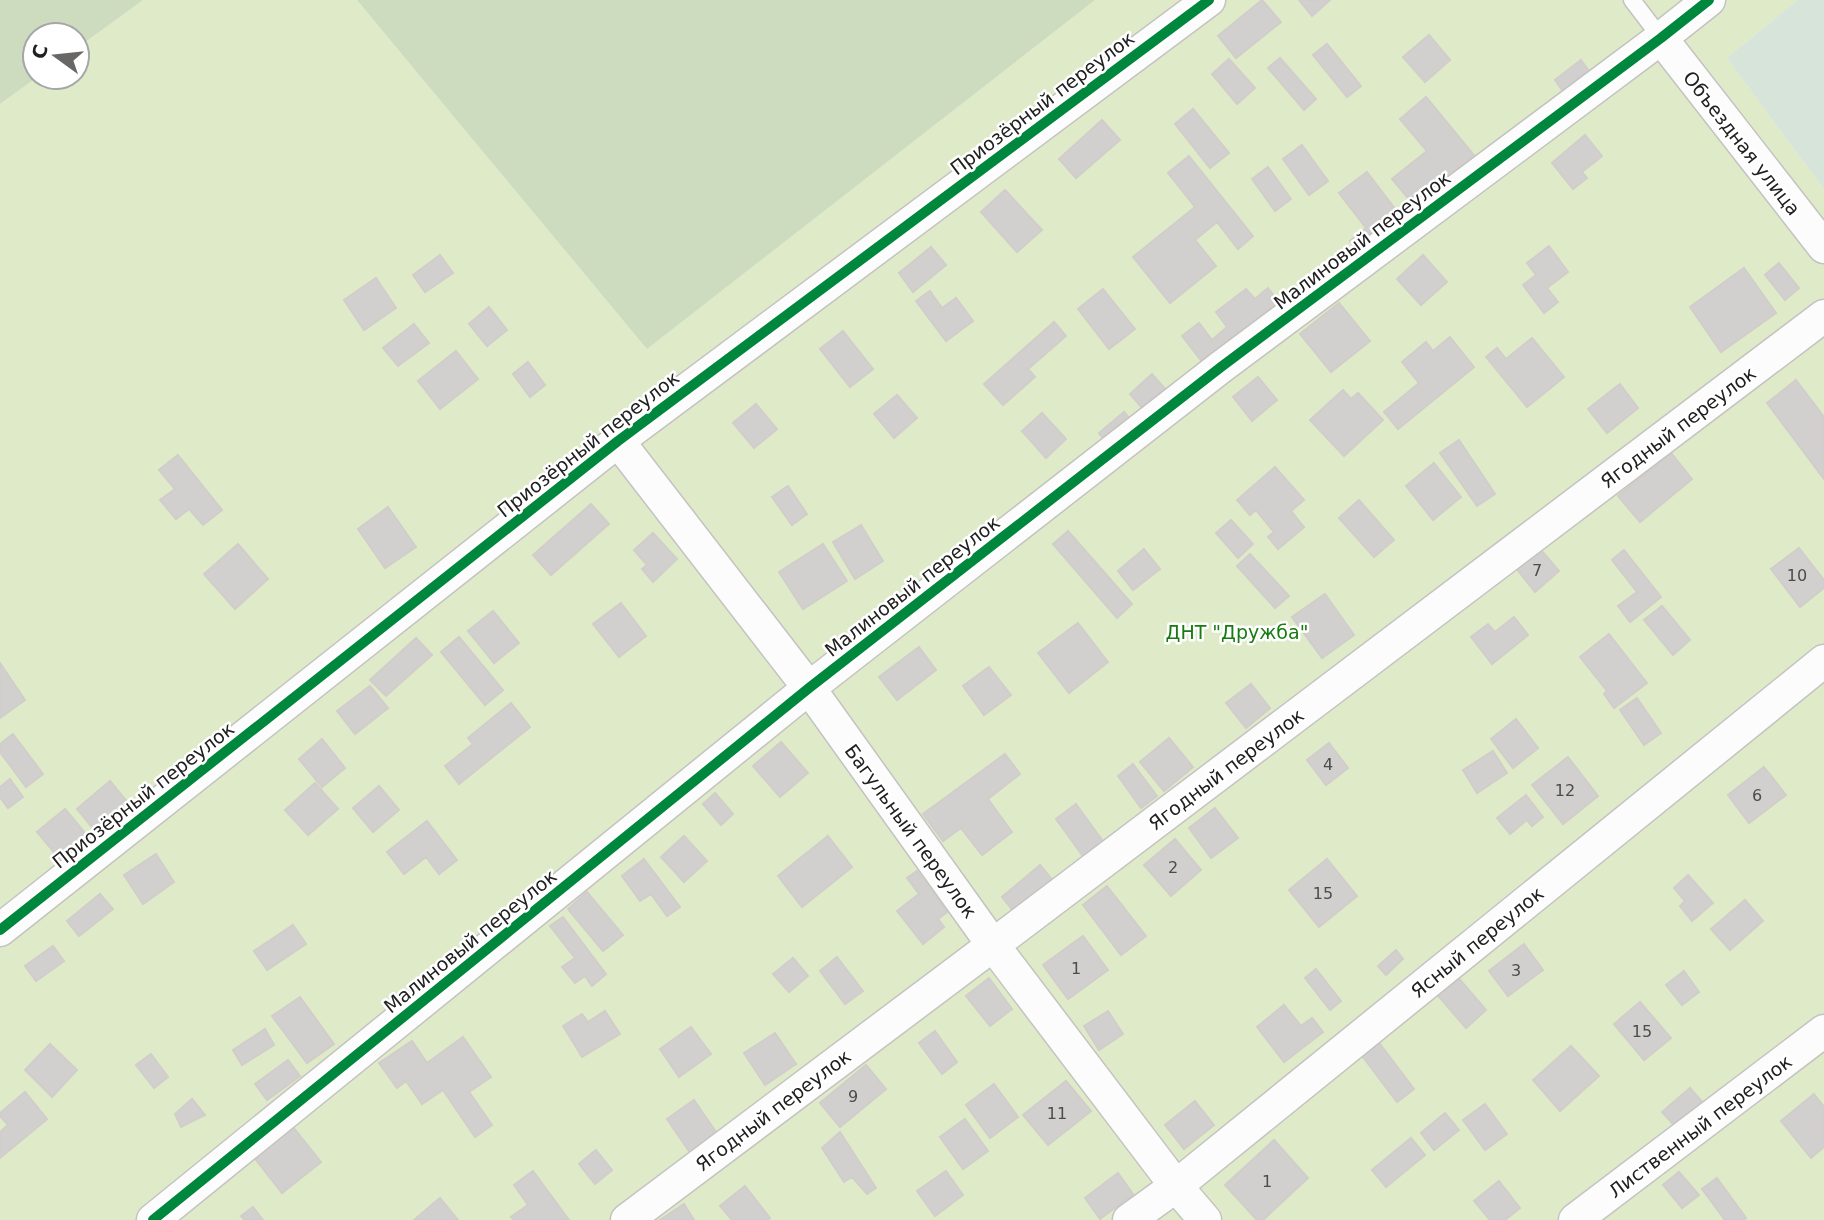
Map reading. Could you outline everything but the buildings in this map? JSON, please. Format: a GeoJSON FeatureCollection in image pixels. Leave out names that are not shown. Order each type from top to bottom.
{"type":"FeatureCollection","features":[{"type":"Feature","properties":{"kind":"street","name":"Приозёрный переулок"},"geometry":{"type":"LineString","coordinates":[[0,930],[618,441],[1209,0]]}},
{"type":"Feature","properties":{"kind":"street","name":"Малиновый переулок"},"geometry":{"type":"LineString","coordinates":[[153,1220],[809,688],[1221,367],[1709,0]]}},
{"type":"Feature","properties":{"kind":"street","name":"Объездная улица"},"geometry":{"type":"LineString","coordinates":[[1661,38],[1824,247]]}},
{"type":"Feature","properties":{"kind":"street","name":"Ягодный переулок"},"geometry":{"type":"LineString","coordinates":[[627,1220],[1824,316]]}},
{"type":"Feature","properties":{"kind":"street","name":"Багульный переулок"},"geometry":{"type":"LineString","coordinates":[[618,441],[809,688],[993,945],[1176,1186],[1205,1220]]}},
{"type":"Feature","properties":{"kind":"street","name":"Ясный переулок"},"geometry":{"type":"LineString","coordinates":[[1129,1220],[1176,1186],[1824,661]]}},
{"type":"Feature","properties":{"kind":"street","name":"Лиственный переулок"},"geometry":{"type":"LineString","coordinates":[[1575,1220],[1824,1031]]}},
{"type":"Feature","properties":{"kind":"lane"},"geometry":{"type":"LineString","coordinates":[[1632,0],[1661,38]]}},
{"type":"Feature","properties":{"kind":"green space"},"geometry":{"type":"Polygon","coordinates":[[[0,0],[143,0],[91,38],[91,21],[21,21],[21,89],[0,104],[0,0]]]}},
{"type":"Feature","properties":{"kind":"green space","name":"ДНТ \"Дружба\""},"geometry":{"type":"Polygon","coordinates":[[[143,0],[357,0],[647,349],[1095,0],[1798,0],[1727,58],[1824,189],[1824,1220],[0,1220],[0,104],[21,89],[21,91],[91,91],[91,38],[143,0]]]}},
{"type":"Feature","properties":{"kind":"green space"},"geometry":{"type":"Polygon","coordinates":[[[357,0],[1095,0],[647,349],[357,0]]]}},
{"type":"Feature","properties":{"kind":"shaded area"},"geometry":{"type":"Polygon","coordinates":[[[1798,0],[1824,0],[1824,189],[1727,58],[1798,0]]]}},
{"type":"Feature","properties":{"kind":"cycle path"},"geometry":{"type":"LineString","coordinates":[[0,930],[618,441],[1209,0]]}},
{"type":"Feature","properties":{"kind":"cycle path"},"geometry":{"type":"LineString","coordinates":[[153,1220],[809,688],[1221,367],[1709,0]]}}]}
